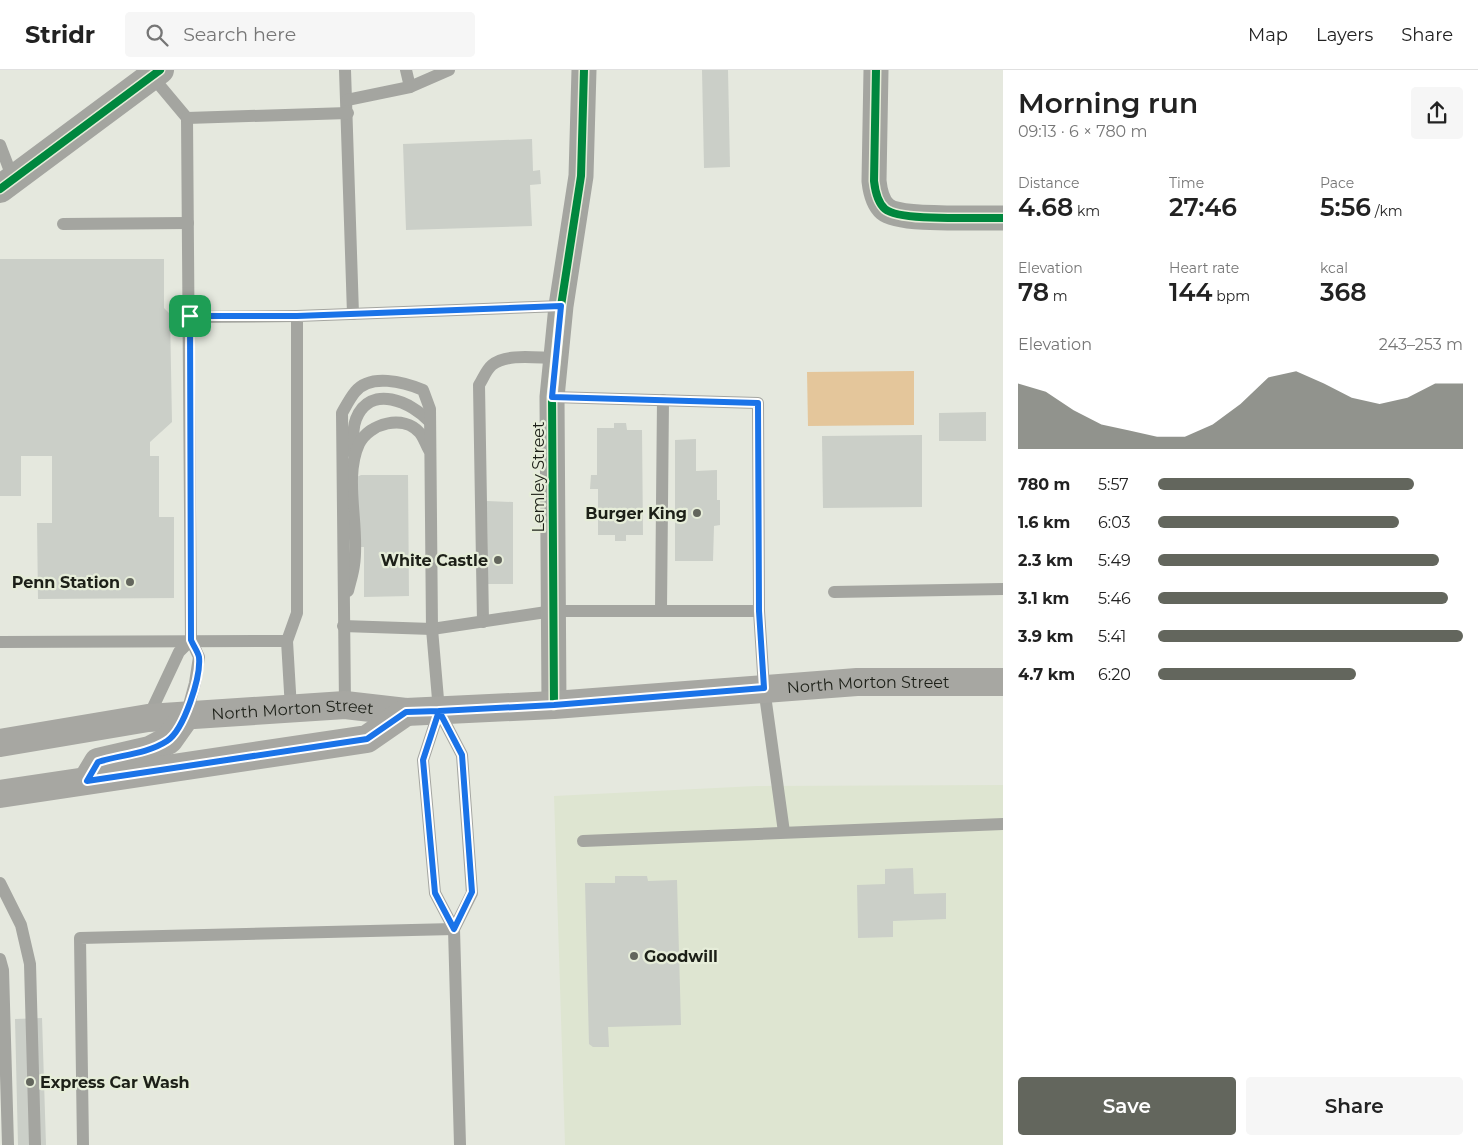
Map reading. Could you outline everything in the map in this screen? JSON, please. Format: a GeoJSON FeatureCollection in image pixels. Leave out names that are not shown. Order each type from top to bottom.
{"type":"FeatureCollection","features":[{"type":"Feature","properties":{"kind":"main road","name":"North Morton Street"},"geometry":{"type":"LineString","coordinates":[[0,743],[148,718],[345,705],[406,712],[439,711],[554,705],[857,682],[1003,682]]}},
{"type":"Feature","properties":{"kind":"main road","name":"North Morton Street"},"geometry":{"type":"LineString","coordinates":[[0,794],[367,739],[406,712]]}},
{"type":"Feature","properties":{"kind":"main road"},"geometry":{"type":"LineString","coordinates":[[87,781],[98,762],[150,750],[169,740],[186,716]]}},
{"type":"Feature","properties":{"kind":"street","name":"Lemley Street"},"geometry":{"type":"LineString","coordinates":[[554,705],[552,397],[554,358],[581,176],[584,70]]}},
{"type":"Feature","properties":{"kind":"street"},"geometry":{"type":"LineString","coordinates":[[876,70],[874,181],[876,197],[884,209],[903,216],[1003,218]]}},
{"type":"Feature","properties":{"kind":"street"},"geometry":{"type":"LineString","coordinates":[[6,184],[154,72]]}},
{"type":"Feature","properties":{"kind":"lane"},"geometry":{"type":"LineString","coordinates":[[346,70],[354,314]]}},
{"type":"Feature","properties":{"kind":"lane"},"geometry":{"type":"LineString","coordinates":[[406,70],[410,87]]}},
{"type":"Feature","properties":{"kind":"lane"},"geometry":{"type":"LineString","coordinates":[[348,100],[410,87],[449,70]]}},
{"type":"Feature","properties":{"kind":"lane"},"geometry":{"type":"LineString","coordinates":[[154,72],[187,118],[191,640],[199,657],[186,716]]}},
{"type":"Feature","properties":{"kind":"lane"},"geometry":{"type":"LineString","coordinates":[[187,118],[348,113]]}},
{"type":"Feature","properties":{"kind":"lane"},"geometry":{"type":"LineString","coordinates":[[0,144],[6,184]]}},
{"type":"Feature","properties":{"kind":"lane"},"geometry":{"type":"LineString","coordinates":[[62,224],[188,223]]}},
{"type":"Feature","properties":{"kind":"lane"},"geometry":{"type":"LineString","coordinates":[[190,316],[297,316],[561,306]]}},
{"type":"Feature","properties":{"kind":"lane"},"geometry":{"type":"LineString","coordinates":[[291,709],[287,641],[297,612],[297,316]]}},
{"type":"Feature","properties":{"kind":"lane"},"geometry":{"type":"LineString","coordinates":[[483,622],[479,385],[492,365],[500,361],[513,358],[554,358]]}},
{"type":"Feature","properties":{"kind":"lane"},"geometry":{"type":"LineString","coordinates":[[345,705],[342,412],[356,390],[372,382],[404,382],[423,390],[430,409],[432,628],[439,711],[462,755],[472,892],[454,929]]}},
{"type":"Feature","properties":{"kind":"lane"},"geometry":{"type":"LineString","coordinates":[[552,397],[758,403],[759,611],[764,688],[784,832]]}},
{"type":"Feature","properties":{"kind":"lane"},"geometry":{"type":"LineString","coordinates":[[343,608],[354,564],[356,419],[370,402],[379,399],[392,399],[408,404],[430,422]]}},
{"type":"Feature","properties":{"kind":"lane"},"geometry":{"type":"LineString","coordinates":[[662,610],[663,400]]}},
{"type":"Feature","properties":{"kind":"lane"},"geometry":{"type":"LineString","coordinates":[[354,462],[364,434],[375,427],[388,423],[412,426],[420,434],[430,452]]}},
{"type":"Feature","properties":{"kind":"lane"},"geometry":{"type":"LineString","coordinates":[[834,592],[1003,589]]}},
{"type":"Feature","properties":{"kind":"lane"},"geometry":{"type":"LineString","coordinates":[[343,626],[432,628],[553,612],[759,611]]}},
{"type":"Feature","properties":{"kind":"lane"},"geometry":{"type":"LineString","coordinates":[[148,718],[179,652],[191,640]]}},
{"type":"Feature","properties":{"kind":"lane"},"geometry":{"type":"LineString","coordinates":[[0,642],[287,641]]}},
{"type":"Feature","properties":{"kind":"lane"},"geometry":{"type":"LineString","coordinates":[[439,711],[423,760],[435,893],[454,929],[460,1145]]}},
{"type":"Feature","properties":{"kind":"lane"},"geometry":{"type":"LineString","coordinates":[[583,841],[1003,825]]}},
{"type":"Feature","properties":{"kind":"lane"},"geometry":{"type":"LineString","coordinates":[[0,883],[21,925],[30,964],[34,1145]]}},
{"type":"Feature","properties":{"kind":"lane"},"geometry":{"type":"LineString","coordinates":[[83,1145],[80,938],[454,929]]}},
{"type":"Feature","properties":{"kind":"lane"},"geometry":{"type":"LineString","coordinates":[[0,960],[3,970],[8,1145]]}},
{"type":"Feature","properties":{"kind":"shaded area"},"geometry":{"type":"Polygon","coordinates":[[[914,371],[914,425],[808,426],[807,372],[914,371]]]}},
{"type":"Feature","properties":{"kind":"shaded area"},"geometry":{"type":"Polygon","coordinates":[[[1003,785],[1003,1145],[565,1145],[554,796],[756,786],[1003,785]]]}},
{"type":"Feature","properties":{"kind":"building"},"geometry":{"type":"Polygon","coordinates":[[[702,70],[728,70],[730,167],[704,168],[702,70]]]}},
{"type":"Feature","properties":{"kind":"building"},"geometry":{"type":"Polygon","coordinates":[[[532,139],[533,171],[540,170],[541,184],[530,185],[532,226],[406,230],[403,144],[532,139]]]}},
{"type":"Feature","properties":{"kind":"building"},"geometry":{"type":"Polygon","coordinates":[[[0,259],[164,259],[164,308],[170,314],[172,422],[150,442],[150,456],[159,456],[159,517],[174,517],[174,598],[38,599],[37,523],[52,523],[52,456],[21,456],[21,496],[0,496],[0,259]]]}},
{"type":"Feature","properties":{"kind":"building"},"geometry":{"type":"Polygon","coordinates":[[[986,412],[986,441],[939,441],[939,413],[986,412]]]}},
{"type":"Feature","properties":{"kind":"building"},"geometry":{"type":"Polygon","coordinates":[[[614,423],[626,423],[627,430],[642,430],[643,535],[626,535],[626,541],[615,541],[615,535],[598,535],[598,489],[590,489],[591,475],[597,475],[597,428],[614,428],[614,423]]]}},
{"type":"Feature","properties":{"kind":"building"},"geometry":{"type":"Polygon","coordinates":[[[922,435],[922,507],[823,508],[822,436],[922,435]]]}},
{"type":"Feature","properties":{"kind":"building","name":"Burger King"},"geometry":{"type":"Polygon","coordinates":[[[696,439],[696,471],[717,470],[717,500],[720,500],[720,525],[714,526],[713,561],[675,561],[675,440],[696,439]]]}},
{"type":"Feature","properties":{"kind":"building"},"geometry":{"type":"Polygon","coordinates":[[[361,475],[408,475],[409,596],[364,597],[364,547],[358,547],[357,477],[361,475]]]}},
{"type":"Feature","properties":{"kind":"building"},"geometry":{"type":"Polygon","coordinates":[[[487,501],[513,502],[513,584],[488,584],[487,501]]]}},
{"type":"Feature","properties":{"kind":"building"},"geometry":{"type":"Polygon","coordinates":[[[913,868],[914,894],[946,893],[946,919],[893,921],[893,937],[858,938],[857,885],[885,884],[885,869],[913,868]]]}},
{"type":"Feature","properties":{"kind":"building"},"geometry":{"type":"Polygon","coordinates":[[[615,876],[647,876],[648,881],[677,880],[681,1025],[608,1027],[609,1047],[593,1047],[589,1044],[585,883],[615,883],[615,876]]]}},
{"type":"Feature","properties":{"kind":"building","name":"Express Car Wash"},"geometry":{"type":"Polygon","coordinates":[[[42,1018],[46,1145],[18,1145],[15,1019],[42,1018]]]}},
{"type":"Feature","properties":{"kind":"cycle path"},"geometry":{"type":"LineString","coordinates":[[0,189],[160,70]]}},
{"type":"Feature","properties":{"kind":"cycle path"},"geometry":{"type":"LineString","coordinates":[[554,705],[552,397],[561,306],[581,176],[584,70]]}},
{"type":"Feature","properties":{"kind":"cycle path"},"geometry":{"type":"LineString","coordinates":[[876,70],[874,181],[877,196],[882,206],[893,213],[906,216],[1003,218]]}},
{"type":"Feature","properties":{"kind":"place","name":"Burger King"},"geometry":{"type":"Point","coordinates":[697,513]}},
{"type":"Feature","properties":{"kind":"place","name":"White Castle"},"geometry":{"type":"Point","coordinates":[498,560]}},
{"type":"Feature","properties":{"kind":"place","name":"Penn Station"},"geometry":{"type":"Point","coordinates":[130,582]}},
{"type":"Feature","properties":{"kind":"place","name":"Goodwill"},"geometry":{"type":"Point","coordinates":[634,956]}},
{"type":"Feature","properties":{"kind":"place","name":"Express Car Wash"},"geometry":{"type":"Point","coordinates":[30,1082]}},
{"type":"Feature","properties":{"kind":"route"},"geometry":{"type":"LineString","coordinates":[[190,316],[191,640],[199,657],[195,682],[186,716],[169,740],[150,750],[121,755],[98,762],[87,781],[367,739],[406,712],[439,711],[462,755],[472,892],[454,929],[435,893],[423,760],[439,711],[554,705],[764,688],[759,611],[758,403],[552,397],[554,358],[561,306],[297,316],[190,316]]}}]}
